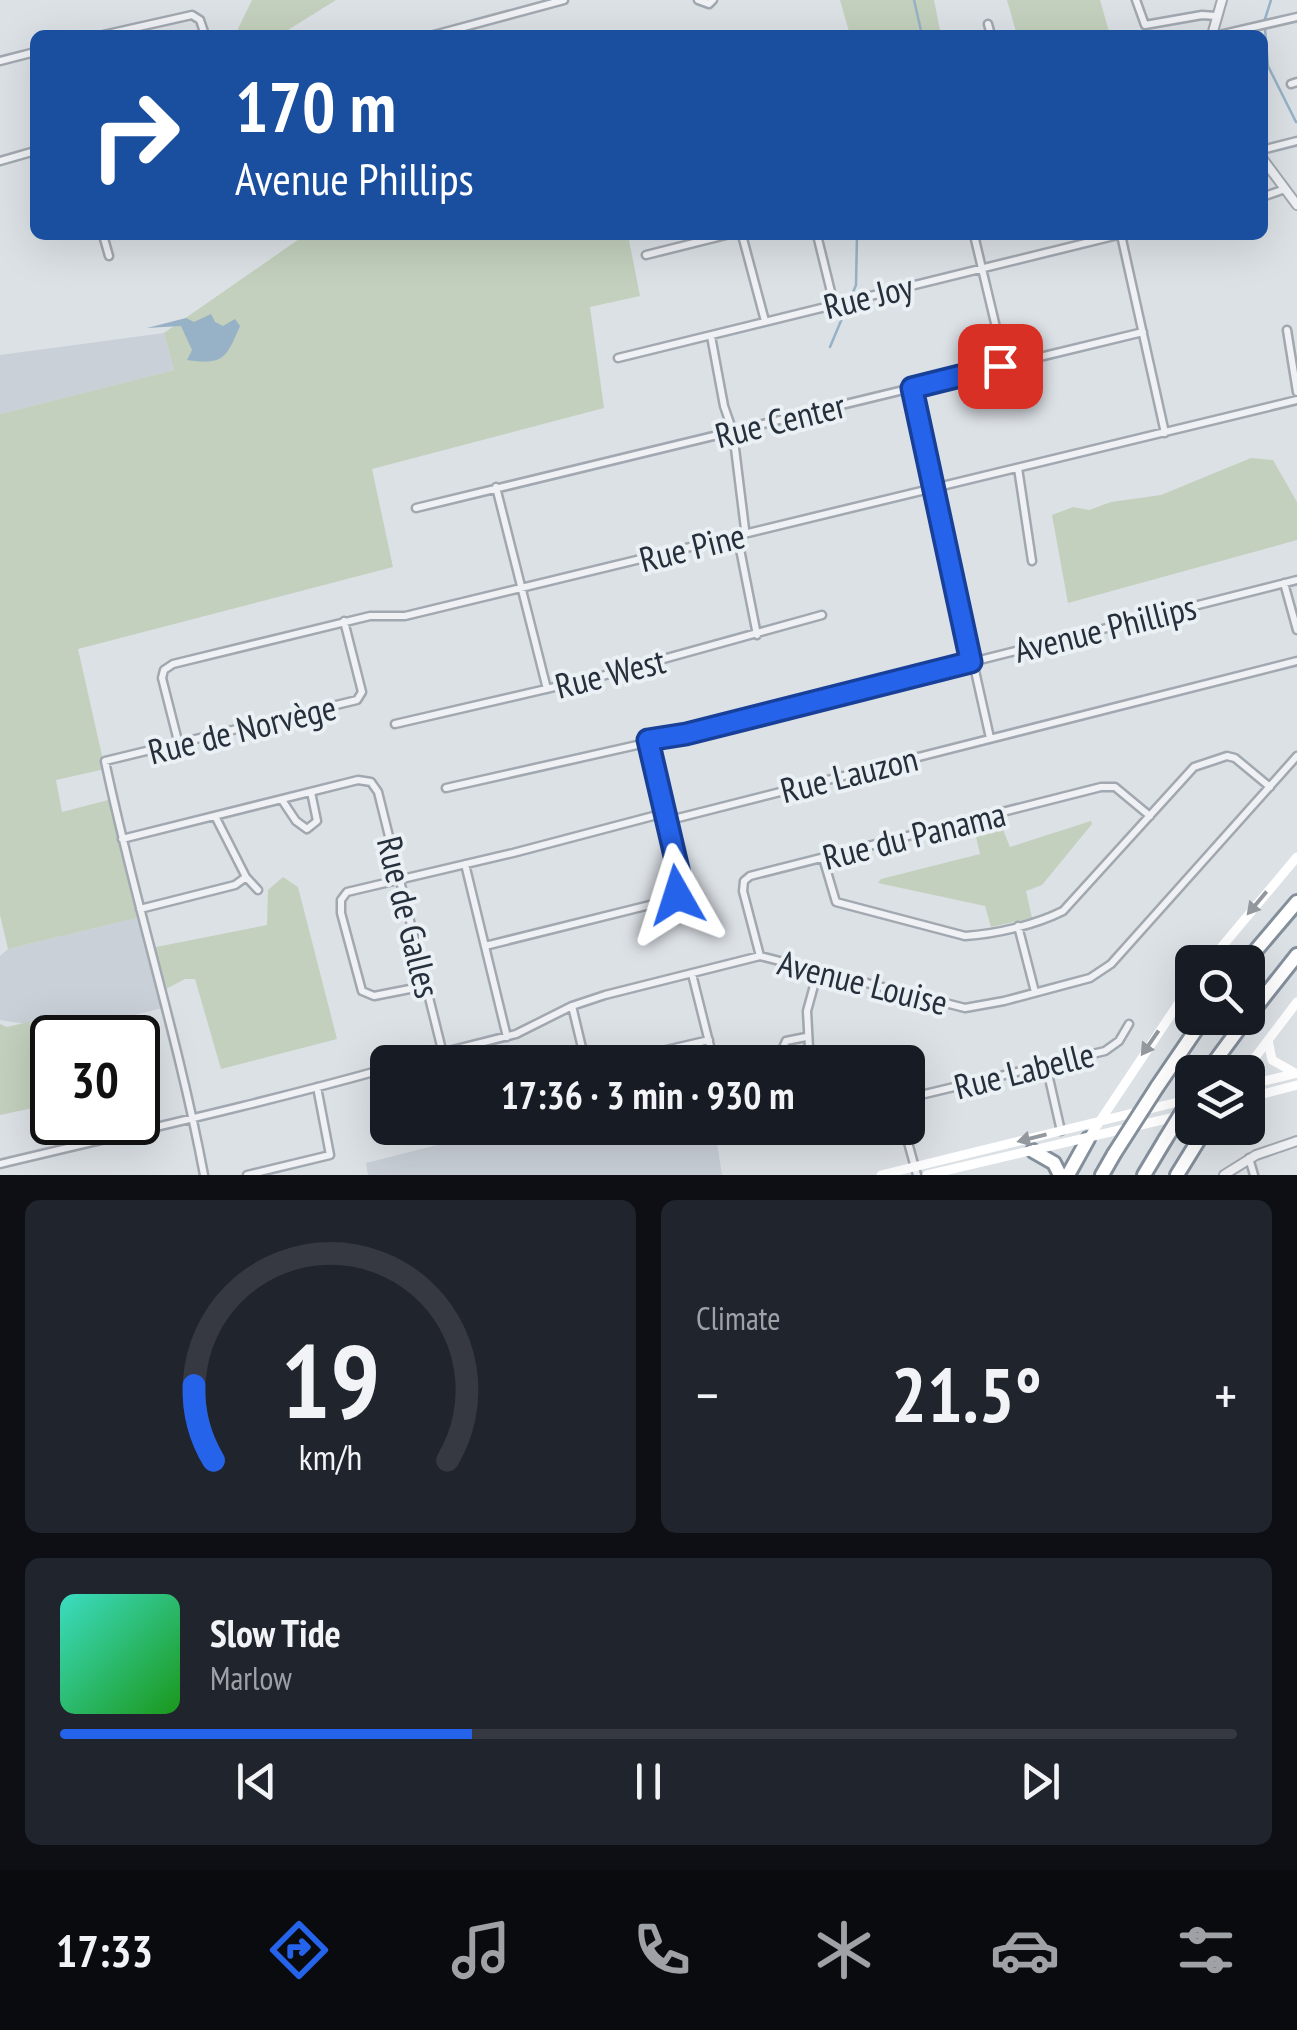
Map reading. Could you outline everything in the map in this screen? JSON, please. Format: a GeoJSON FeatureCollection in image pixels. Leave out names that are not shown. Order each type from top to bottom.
{"type":"FeatureCollection","features":[{"type":"Feature","properties":{"kind":"highway"},"geometry":{"type":"LineString","coordinates":[[1260,945],[1297,902]]}},
{"type":"Feature","properties":{"kind":"highway"},"geometry":{"type":"LineString","coordinates":[[1265,995],[1297,955]]}},
{"type":"Feature","properties":{"kind":"highway"},"geometry":{"type":"LineString","coordinates":[[1102,1175],[1192,1035]]}},
{"type":"Feature","properties":{"kind":"highway"},"geometry":{"type":"LineString","coordinates":[[1144,1175],[1175,1123]]}},
{"type":"Feature","properties":{"kind":"highway"},"geometry":{"type":"LineString","coordinates":[[1068,1175],[1088,1139]]}},
{"type":"Feature","properties":{"kind":"highway"},"geometry":{"type":"LineString","coordinates":[[1178,1175],[1196,1145]]}},
{"type":"Feature","properties":{"kind":"highway"},"geometry":{"type":"LineString","coordinates":[[1033,1151],[1054,1163],[1060,1175]]}},
{"type":"Feature","properties":{"kind":"main road"},"geometry":{"type":"LineString","coordinates":[[1222,945],[1297,857]]}},
{"type":"Feature","properties":{"kind":"main road"},"geometry":{"type":"LineString","coordinates":[[1257,1055],[1297,1002]]}},
{"type":"Feature","properties":{"kind":"main road"},"geometry":{"type":"LineString","coordinates":[[1088,1139],[1175,1008]]}},
{"type":"Feature","properties":{"kind":"main road"},"geometry":{"type":"LineString","coordinates":[[1268,1040],[1272,1060],[1296,1073]]}},
{"type":"Feature","properties":{"kind":"main road"},"geometry":{"type":"LineString","coordinates":[[1265,1081],[1296,1073]]}},
{"type":"Feature","properties":{"kind":"main road"},"geometry":{"type":"LineString","coordinates":[[1265,1093],[1297,1085]]}},
{"type":"Feature","properties":{"kind":"main road"},"geometry":{"type":"LineString","coordinates":[[881,1175],[916,1171],[1175,1102]]}},
{"type":"Feature","properties":{"kind":"main road"},"geometry":{"type":"LineString","coordinates":[[927,1175],[1175,1117]]}},
{"type":"Feature","properties":{"kind":"street"},"geometry":{"type":"LineString","coordinates":[[453,30],[564,0]]}},
{"type":"Feature","properties":{"kind":"street"},"geometry":{"type":"LineString","coordinates":[[698,0],[709,4],[713,0]]}},
{"type":"Feature","properties":{"kind":"street"},"geometry":{"type":"LineString","coordinates":[[1136,0],[1145,25],[1202,14],[1216,16]]}},
{"type":"Feature","properties":{"kind":"street"},"geometry":{"type":"LineString","coordinates":[[1216,30],[1222,0]]}},
{"type":"Feature","properties":{"kind":"street"},"geometry":{"type":"LineString","coordinates":[[127,30],[192,16],[200,20],[203,30]]}},
{"type":"Feature","properties":{"kind":"street"},"geometry":{"type":"LineString","coordinates":[[1238,30],[1297,17]]}},
{"type":"Feature","properties":{"kind":"street"},"geometry":{"type":"LineString","coordinates":[[988,24],[990,30]]}},
{"type":"Feature","properties":{"kind":"street"},"geometry":{"type":"LineString","coordinates":[[0,61],[30,53]]}},
{"type":"Feature","properties":{"kind":"street"},"geometry":{"type":"LineString","coordinates":[[1268,148],[1297,141]]}},
{"type":"Feature","properties":{"kind":"street"},"geometry":{"type":"LineString","coordinates":[[0,160],[30,153]]}},
{"type":"Feature","properties":{"kind":"street"},"geometry":{"type":"LineString","coordinates":[[1268,166],[1297,206]]}},
{"type":"Feature","properties":{"kind":"street"},"geometry":{"type":"LineString","coordinates":[[1268,195],[1285,189]]}},
{"type":"Feature","properties":{"kind":"street"},"geometry":{"type":"LineString","coordinates":[[104,240],[108,256]]}},
{"type":"Feature","properties":{"kind":"street"},"geometry":{"type":"LineString","coordinates":[[646,255],[706,240]]}},
{"type":"Feature","properties":{"kind":"street"},"geometry":{"type":"LineString","coordinates":[[743,240],[765,321]]}},
{"type":"Feature","properties":{"kind":"street"},"geometry":{"type":"LineString","coordinates":[[818,240],[834,304]]}},
{"type":"Feature","properties":{"kind":"street"},"geometry":{"type":"LineString","coordinates":[[975,240],[1005,365]]}},
{"type":"Feature","properties":{"kind":"street","name":"Rue Joy"},"geometry":{"type":"LineString","coordinates":[[618,358],[1099,240]]}},
{"type":"Feature","properties":{"kind":"street"},"geometry":{"type":"LineString","coordinates":[[1121,240],[1165,433]]}},
{"type":"Feature","properties":{"kind":"street"},"geometry":{"type":"LineString","coordinates":[[1287,330],[1297,392]]}},
{"type":"Feature","properties":{"kind":"street","name":"Rue Center"},"geometry":{"type":"LineString","coordinates":[[416,508],[1143,332]]}},
{"type":"Feature","properties":{"kind":"street"},"geometry":{"type":"LineString","coordinates":[[711,336],[733,432],[745,527],[739,544],[756,635]]}},
{"type":"Feature","properties":{"kind":"street"},"geometry":{"type":"LineString","coordinates":[[912,388],[990,738]]}},
{"type":"Feature","properties":{"kind":"street","name":"Rue Pine"},"geometry":{"type":"LineString","coordinates":[[178,745],[162,681],[167,666],[344,621],[370,616],[396,618],[1297,400]]}},
{"type":"Feature","properties":{"kind":"street"},"geometry":{"type":"LineString","coordinates":[[1018,468],[1032,560]]}},
{"type":"Feature","properties":{"kind":"street"},"geometry":{"type":"LineString","coordinates":[[496,487],[547,688]]}},
{"type":"Feature","properties":{"kind":"street","name":"Avenue Phillips"},"geometry":{"type":"LineString","coordinates":[[446,788],[686,734],[1297,580]]}},
{"type":"Feature","properties":{"kind":"street"},"geometry":{"type":"LineString","coordinates":[[1284,583],[1297,630]]}},
{"type":"Feature","properties":{"kind":"street","name":"Rue West"},"geometry":{"type":"LineString","coordinates":[[395,724],[756,635],[822,615]]}},
{"type":"Feature","properties":{"kind":"street","name":"Rue de Norvège"},"geometry":{"type":"LineString","coordinates":[[122,839],[105,762],[356,700],[362,692],[344,621]]}},
{"type":"Feature","properties":{"kind":"street","name":"Rue Lauzon"},"geometry":{"type":"LineString","coordinates":[[424,986],[374,996],[362,991],[341,913],[341,900],[347,892],[656,815],[673,819],[1297,661]]}},
{"type":"Feature","properties":{"kind":"street"},"geometry":{"type":"LineString","coordinates":[[485,946],[677,895],[681,882],[648,740]]}},
{"type":"Feature","properties":{"kind":"street"},"geometry":{"type":"LineString","coordinates":[[822,858],[831,895],[844,905],[965,936],[1018,926],[1063,911],[1194,766],[1228,756],[1270,786]]}},
{"type":"Feature","properties":{"kind":"street","name":"Avenue Louise"},"geometry":{"type":"LineString","coordinates":[[474,1045],[507,1037],[572,1006],[760,956],[957,1007],[1004,1002],[1090,978],[1111,964],[1297,756]]}},
{"type":"Feature","properties":{"kind":"street","name":"Rue de Galles"},"geometry":{"type":"LineString","coordinates":[[312,792],[358,780],[372,782],[378,792],[440,1045]]}},
{"type":"Feature","properties":{"kind":"street","name":"Rue du Panama"},"geometry":{"type":"LineString","coordinates":[[760,956],[743,891],[750,876],[1102,787],[1116,787],[1150,816]]}},
{"type":"Feature","properties":{"kind":"street"},"geometry":{"type":"LineString","coordinates":[[204,1175],[193,1116],[122,839],[312,792],[317,822],[307,829],[296,821],[282,800]]}},
{"type":"Feature","properties":{"kind":"street"},"geometry":{"type":"LineString","coordinates":[[215,816],[246,877],[258,890]]}},
{"type":"Feature","properties":{"kind":"street"},"geometry":{"type":"LineString","coordinates":[[465,864],[507,1037]]}},
{"type":"Feature","properties":{"kind":"street"},"geometry":{"type":"LineString","coordinates":[[140,908],[236,885],[246,877]]}},
{"type":"Feature","properties":{"kind":"street"},"geometry":{"type":"LineString","coordinates":[[1018,926],[1035,992]]}},
{"type":"Feature","properties":{"kind":"street"},"geometry":{"type":"LineString","coordinates":[[806,1038],[807,1011],[818,971]]}},
{"type":"Feature","properties":{"kind":"street"},"geometry":{"type":"LineString","coordinates":[[692,974],[709,1045]]}},
{"type":"Feature","properties":{"kind":"street"},"geometry":{"type":"LineString","coordinates":[[572,1006],[581,1045]]}},
{"type":"Feature","properties":{"kind":"street","name":"Rue Labelle"},"geometry":{"type":"LineString","coordinates":[[925,1094],[1113,1047],[1129,1024]]}},
{"type":"Feature","properties":{"kind":"street"},"geometry":{"type":"LineString","coordinates":[[687,1045],[708,1040]]}},
{"type":"Feature","properties":{"kind":"street"},"geometry":{"type":"LineString","coordinates":[[1046,1065],[1061,1131]]}},
{"type":"Feature","properties":{"kind":"street"},"geometry":{"type":"LineString","coordinates":[[0,1164],[370,1073]]}},
{"type":"Feature","properties":{"kind":"street"},"geometry":{"type":"LineString","coordinates":[[246,1175],[330,1155],[317,1087]]}},
{"type":"Feature","properties":{"kind":"street"},"geometry":{"type":"LineString","coordinates":[[1224,1175],[1249,1158],[1297,1141]]}},
{"type":"Feature","properties":{"kind":"street"},"geometry":{"type":"LineString","coordinates":[[909,1145],[916,1171]]}},
{"type":"Feature","properties":{"kind":"street"},"geometry":{"type":"LineString","coordinates":[[1249,1158],[1254,1175]]}},
{"type":"Feature","properties":{"kind":"shaded area"},"geometry":{"type":"Polygon","coordinates":[[[164,333],[174,370],[0,414],[0,355],[164,333]]]}},
{"type":"Feature","properties":{"kind":"shaded area"},"geometry":{"type":"Polygon","coordinates":[[[141,917],[162,1008],[135,1015],[30,1015],[30,1024],[0,1020],[0,956],[8,949],[141,917]]]}},
{"type":"Feature","properties":{"kind":"shaded area"},"geometry":{"type":"Polygon","coordinates":[[[437,1145],[717,1145],[722,1175],[368,1175],[366,1163],[437,1145]]]}},
{"type":"Feature","properties":{"kind":"green space"},"geometry":{"type":"Polygon","coordinates":[[[252,0],[336,0],[288,30],[237,30],[252,0]]]}},
{"type":"Feature","properties":{"kind":"green space"},"geometry":{"type":"Polygon","coordinates":[[[840,0],[934,0],[940,30],[849,30],[840,0]]]}},
{"type":"Feature","properties":{"kind":"green space"},"geometry":{"type":"Polygon","coordinates":[[[1007,0],[1100,0],[1109,30],[1016,30],[1007,0]]]}},
{"type":"Feature","properties":{"kind":"green space"},"geometry":{"type":"Polygon","coordinates":[[[298,240],[629,240],[640,296],[590,307],[604,408],[372,469],[393,567],[78,649],[105,769],[56,780],[62,812],[112,799],[141,917],[8,949],[0,915],[0,414],[174,370],[164,333],[298,240]]]}},
{"type":"Feature","properties":{"kind":"green space"},"geometry":{"type":"Polygon","coordinates":[[[1251,458],[1273,460],[1297,502],[1297,540],[1068,603],[1052,515],[1073,507],[1089,510],[1111,502],[1161,495],[1251,458]]]}},
{"type":"Feature","properties":{"kind":"green space"},"geometry":{"type":"Polygon","coordinates":[[[998,817],[1010,847],[1091,821],[1042,885],[1026,891],[1032,918],[991,927],[985,906],[878,883],[881,879],[980,854],[973,824],[998,817]]]}},
{"type":"Feature","properties":{"kind":"green space"},"geometry":{"type":"Polygon","coordinates":[[[283,877],[298,887],[337,1039],[221,1069],[195,979],[185,979],[166,989],[151,948],[267,925],[268,890],[283,877]]]}},
{"type":"Feature","properties":{"kind":"green space"},"geometry":{"type":"Polygon","coordinates":[[[30,1022],[30,1109],[0,1115],[0,1024],[7,1027],[30,1022]]]}},
{"type":"Feature","properties":{"kind":"water"},"geometry":{"type":"Polygon","coordinates":[[[211,314],[223,326],[235,319],[240,326],[227,353],[216,360],[187,360],[192,350],[181,326],[147,328],[186,318],[194,322],[211,314]]]}},
{"type":"Feature","properties":{"kind":"waterway"},"geometry":{"type":"LineString","coordinates":[[914,0],[921,30]]}},
{"type":"Feature","properties":{"kind":"waterway"},"geometry":{"type":"LineString","coordinates":[[1265,19],[1271,0]]}},
{"type":"Feature","properties":{"kind":"waterway"},"geometry":{"type":"LineString","coordinates":[[1268,66],[1296,122]]}},
{"type":"Feature","properties":{"kind":"waterway"},"geometry":{"type":"LineString","coordinates":[[830,347],[856,285],[857,240]]}},
{"type":"Feature","properties":{"kind":"route"},"geometry":{"type":"LineString","coordinates":[[677,895],[681,882],[648,740],[686,734],[971,662],[912,388],[1000,366]]}}]}
